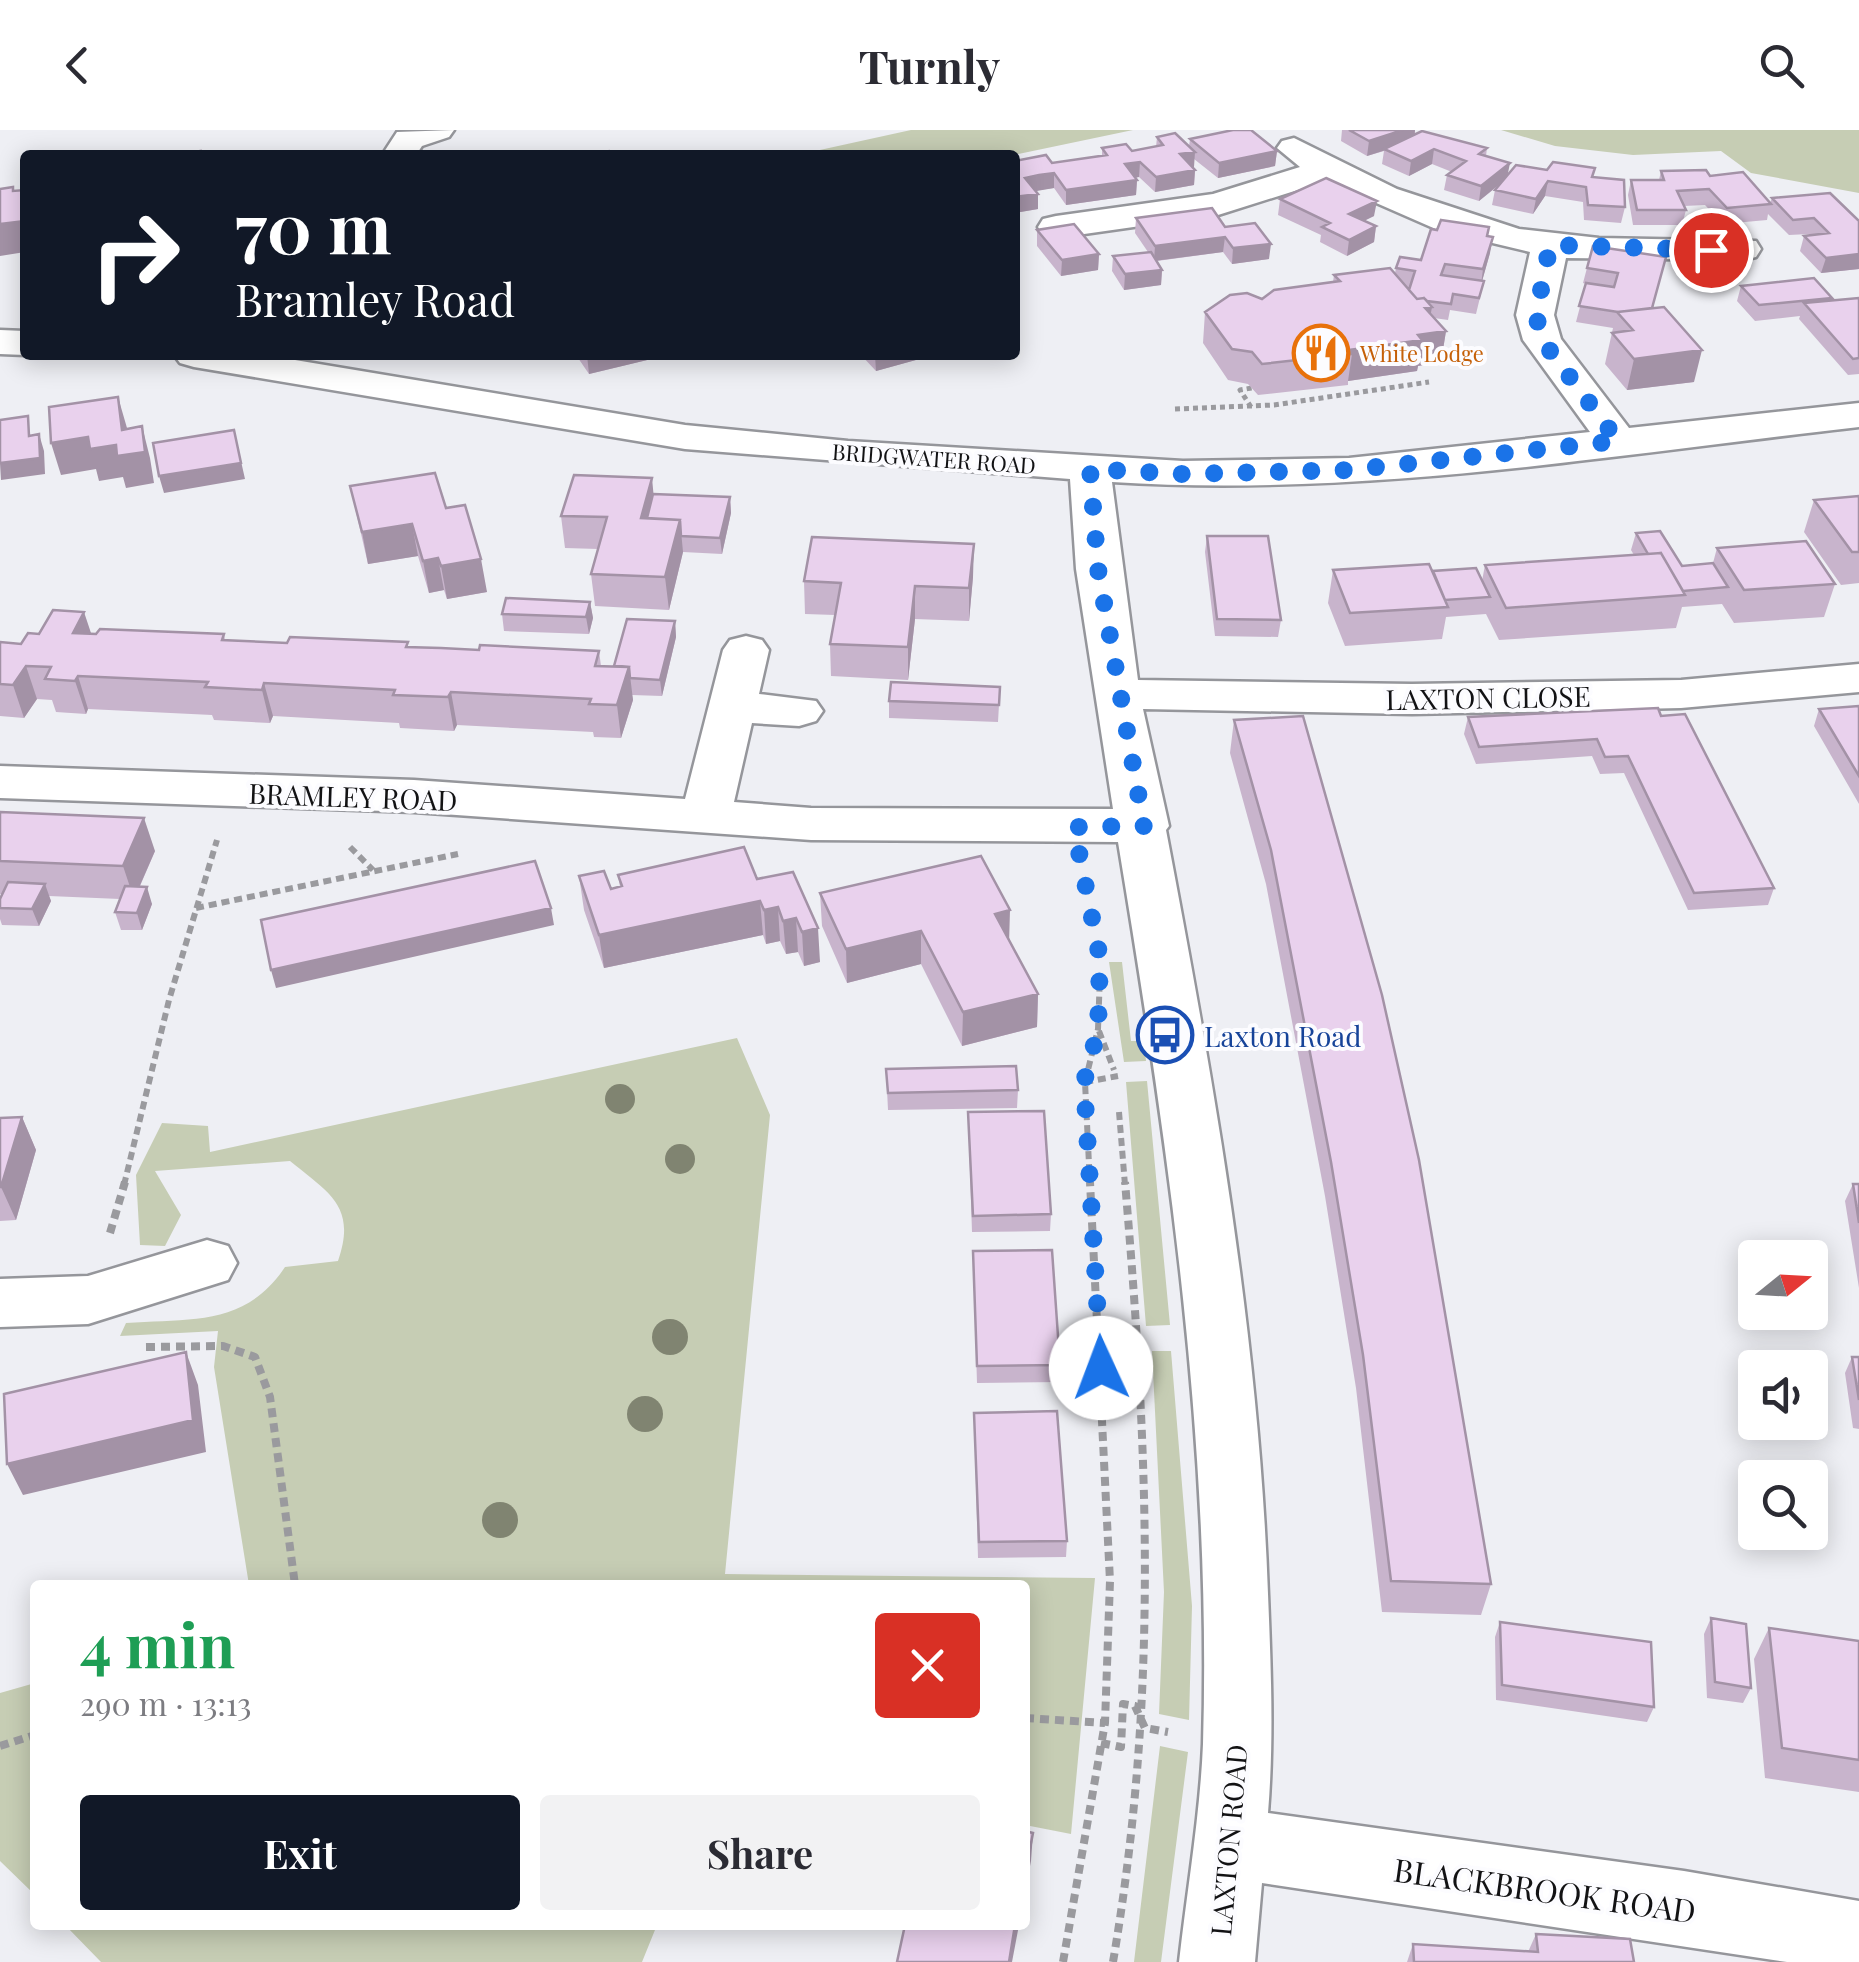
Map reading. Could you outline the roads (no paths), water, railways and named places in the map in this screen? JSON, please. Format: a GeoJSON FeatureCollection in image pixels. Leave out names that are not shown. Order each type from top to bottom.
{"type":"FeatureCollection","features":[{"type":"Feature","properties":{"kind":"street"},"geometry":{"type":"LineString","coordinates":[[402,150],[409,140],[437,130]]}},
{"type":"Feature","properties":{"kind":"street"},"geometry":{"type":"LineString","coordinates":[[1294,148],[1349,183],[1443,216],[1550,245],[1648,251],[1743,249]]}},
{"type":"Feature","properties":{"kind":"street"},"geometry":{"type":"LineString","coordinates":[[1056,227],[1106,234],[1280,189],[1326,170]]}},
{"type":"Feature","properties":{"kind":"street"},"geometry":{"type":"LineString","coordinates":[[1550,245],[1536,315],[1542,340],[1618,441]]}},
{"type":"Feature","properties":{"kind":"street","name":"BRIDGWATER ROAD"},"geometry":{"type":"LineString","coordinates":[[257,360],[686,437],[1183,474],[1349,470],[1859,414]]}},
{"type":"Feature","properties":{"kind":"street","name":"LAXTON ROAD"},"geometry":{"type":"LineString","coordinates":[[1090,469],[1098,569],[1117,694],[1144,826],[1184,1073],[1231,1460],[1238,1746],[1217,1962]]}},
{"type":"Feature","properties":{"kind":"street"},"geometry":{"type":"LineString","coordinates":[[705,818],[746,650]]}},
{"type":"Feature","properties":{"kind":"street","name":"LAXTON CLOSE"},"geometry":{"type":"LineString","coordinates":[[1117,694],[1412,699],[1662,694],[1859,678]]}},
{"type":"Feature","properties":{"kind":"street"},"geometry":{"type":"LineString","coordinates":[[733,707],[799,711]]}},
{"type":"Feature","properties":{"kind":"street","name":"BRAMLEY ROAD"},"geometry":{"type":"LineString","coordinates":[[0,782],[414,796],[705,818],[964,828],[1144,826]]}},
{"type":"Feature","properties":{"kind":"street"},"geometry":{"type":"LineString","coordinates":[[0,1303],[88,1300],[207,1263]]}},
{"type":"Feature","properties":{"kind":"street","name":"BLACKBROOK ROAD"},"geometry":{"type":"LineString","coordinates":[[1230,1843],[1684,1907],[1859,1938]]}},
{"type":"Feature","properties":{"kind":"place","name":"White Lodge"},"geometry":{"type":"Point","coordinates":[1321,353]}},
{"type":"Feature","properties":{"kind":"place","name":"Laxton Road"},"geometry":{"type":"Point","coordinates":[1165,1035]}}]}
